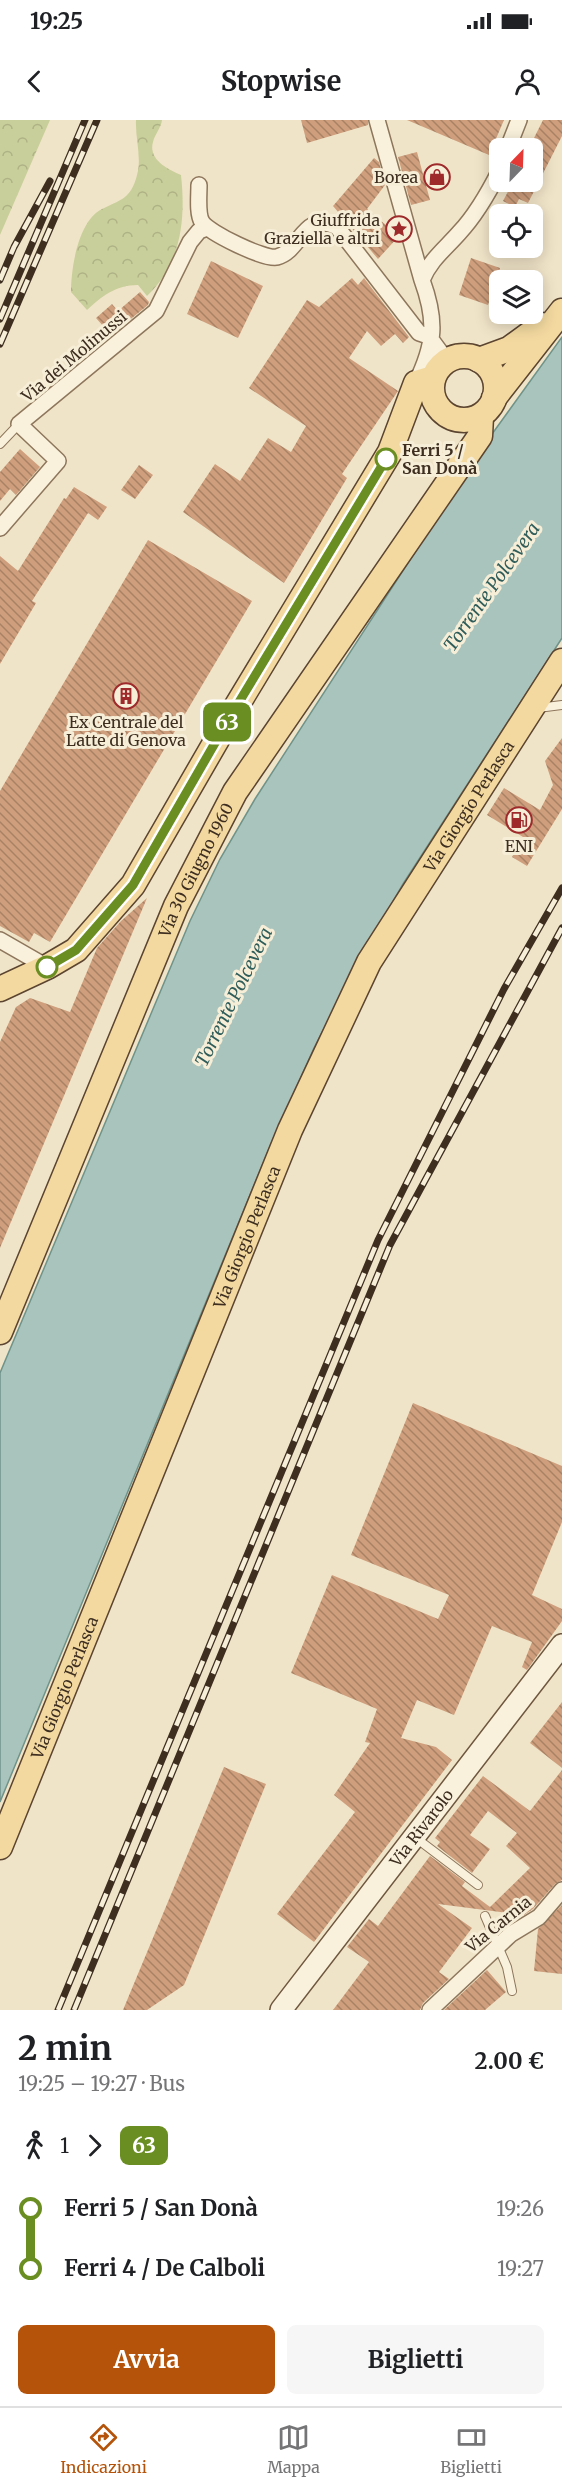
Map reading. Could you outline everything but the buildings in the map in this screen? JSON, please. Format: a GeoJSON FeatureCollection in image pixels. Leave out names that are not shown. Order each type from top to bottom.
{"type":"FeatureCollection","features":[{"type":"Feature","properties":{"kind":"main road"},"geometry":{"type":"LineString","coordinates":[[479,360],[510,349],[562,311]]}},
{"type":"Feature","properties":{"kind":"main road"},"geometry":{"type":"LineString","coordinates":[[397,435],[447,414],[464,421],[488,407],[562,311]]}},
{"type":"Feature","properties":{"kind":"main road"},"geometry":{"type":"LineString","coordinates":[[432,360],[468,357],[479,360],[488,367],[493,377],[488,407]]}},
{"type":"Feature","properties":{"kind":"main road"},"geometry":{"type":"LineString","coordinates":[[432,360],[434,400],[447,414],[470,448]]}},
{"type":"Feature","properties":{"kind":"main road"},"geometry":{"type":"LineString","coordinates":[[0,989],[47,967],[76,950],[133,885],[230,717],[390,452],[432,360]]}},
{"type":"Feature","properties":{"kind":"main road","name":"Via 30 Giugno 1960"},"geometry":{"type":"LineString","coordinates":[[0,1332],[176,906],[235,792],[480,436],[488,407]]}},
{"type":"Feature","properties":{"kind":"main road","name":"Via Giorgio Perlasca"},"geometry":{"type":"LineString","coordinates":[[0,1847],[290,1130],[369,962],[528,711],[562,665]]}},
{"type":"Feature","properties":{"kind":"main road","name":"Via Rivarolo"},"geometry":{"type":"LineString","coordinates":[[280,2010],[562,1645]]}},
{"type":"Feature","properties":{"kind":"street"},"geometry":{"type":"LineString","coordinates":[[377,120],[422,280],[432,307],[432,360]]}},
{"type":"Feature","properties":{"kind":"street"},"geometry":{"type":"LineString","coordinates":[[512,138],[519,120]]}},
{"type":"Feature","properties":{"kind":"street"},"geometry":{"type":"LineString","coordinates":[[199,185],[200,220],[207,228],[269,258],[282,255],[315,224],[331,224],[343,233],[419,333],[432,360]]}},
{"type":"Feature","properties":{"kind":"street"},"geometry":{"type":"LineString","coordinates":[[422,280],[427,267],[460,232],[489,188]]}},
{"type":"Feature","properties":{"kind":"street","name":"Via dei Molinussi"},"geometry":{"type":"LineString","coordinates":[[0,528],[58,461],[19,424],[156,311],[190,242],[199,231],[207,228]]}},
{"type":"Feature","properties":{"kind":"street"},"geometry":{"type":"LineString","coordinates":[[0,940],[47,967]]}},
{"type":"Feature","properties":{"kind":"street","name":"Via Carnia"},"geometry":{"type":"LineString","coordinates":[[430,2010],[511,1934],[539,1917],[562,1890]]}},
{"type":"Feature","properties":{"kind":"lane"},"geometry":{"type":"LineString","coordinates":[[0,444],[19,424]]}},
{"type":"Feature","properties":{"kind":"lane"},"geometry":{"type":"LineString","coordinates":[[528,711],[562,705]]}},
{"type":"Feature","properties":{"kind":"lane"},"geometry":{"type":"LineString","coordinates":[[415,1837],[478,1885]]}},
{"type":"Feature","properties":{"kind":"lane"},"geometry":{"type":"LineString","coordinates":[[485,1916],[507,1967],[512,1991]]}},
{"type":"Feature","properties":{"kind":"green space"},"geometry":{"type":"Polygon","coordinates":[[[0,120],[50,120],[0,235],[0,120]]]}},
{"type":"Feature","properties":{"kind":"green space"},"geometry":{"type":"Polygon","coordinates":[[[136,120],[162,120],[152,148],[153,154],[160,163],[181,175],[183,208],[179,240],[167,270],[147,296],[138,285],[123,287],[104,296],[87,310],[71,292],[74,258],[82,234],[94,215],[124,198],[135,183],[139,162],[136,120]]]}},
{"type":"Feature","properties":{"kind":"water","name":"Torrente Polcevera"},"geometry":{"type":"Polygon","coordinates":[[[562,337],[562,638],[403,884],[360,959],[314,1048],[271,1144],[0,1802],[0,1373],[190,921],[220,859],[255,799],[487,441],[562,337]]]}},
{"type":"Feature","properties":{"kind":"railway"},"geometry":{"type":"LineString","coordinates":[[0,319],[85,120]]}},
{"type":"Feature","properties":{"kind":"railway"},"geometry":{"type":"LineString","coordinates":[[0,344],[97,120]]}},
{"type":"Feature","properties":{"kind":"railway"},"geometry":{"type":"LineString","coordinates":[[0,280],[14,247],[50,181]]}},
{"type":"Feature","properties":{"kind":"railway"},"geometry":{"type":"LineString","coordinates":[[58,2010],[378,1240],[504,989],[562,888]]}},
{"type":"Feature","properties":{"kind":"railway"},"geometry":{"type":"LineString","coordinates":[[74,2010],[390,1245],[562,928]]}},
{"type":"Feature","properties":{"kind":"bus line","name":"63"},"geometry":{"type":"LineString","coordinates":[[47,967],[76,950],[133,885],[230,717],[386,459]]}},
{"type":"Feature","properties":{"kind":"place","name":"Borea"},"geometry":{"type":"Point","coordinates":[437,177]}},
{"type":"Feature","properties":{"kind":"place","name":"Giuffrida Graziella e altri"},"geometry":{"type":"Point","coordinates":[399,229]}},
{"type":"Feature","properties":{"kind":"place","name":"Ferri 5 / San Donà"},"geometry":{"type":"Point","coordinates":[386,459]}},
{"type":"Feature","properties":{"kind":"place","name":"Ex Centrale del Latte di Genova"},"geometry":{"type":"Point","coordinates":[126,696]}},
{"type":"Feature","properties":{"kind":"place","name":"ENI"},"geometry":{"type":"Point","coordinates":[519,820]}}]}
